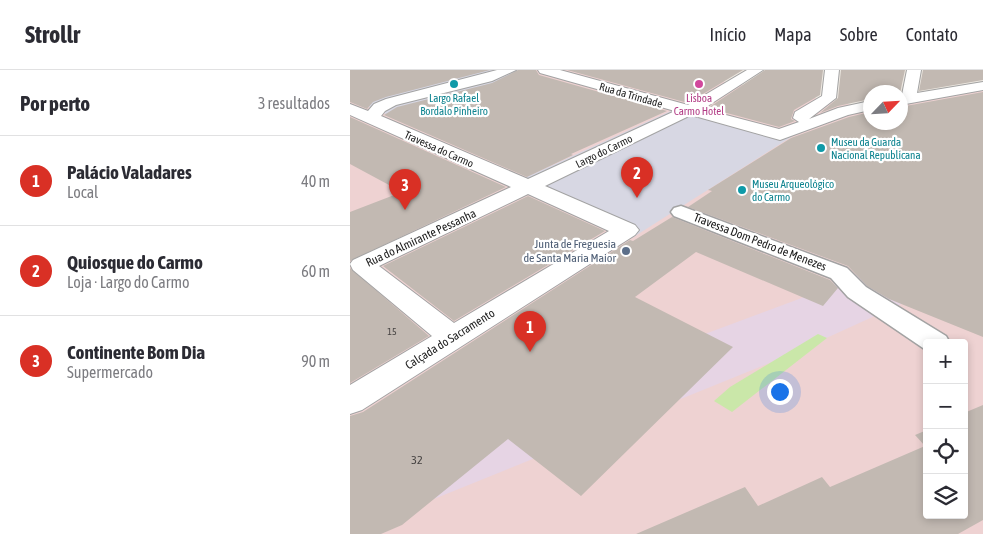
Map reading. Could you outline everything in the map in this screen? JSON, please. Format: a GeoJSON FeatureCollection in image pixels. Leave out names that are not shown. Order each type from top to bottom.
{"type":"FeatureCollection","features":[{"type":"Feature","properties":{"kind":"street"},"geometry":{"type":"LineString","coordinates":[[379,122],[373,117],[374,113],[380,107],[391,102],[487,78],[509,70]]}},
{"type":"Feature","properties":{"kind":"street","name":"Rua da Trindade"},"geometry":{"type":"LineString","coordinates":[[545,70],[688,110]]}},
{"type":"Feature","properties":{"kind":"street","name":"Largo do Carmo"},"geometry":{"type":"LineString","coordinates":[[530,187],[688,110],[756,70]]}},
{"type":"Feature","properties":{"kind":"street"},"geometry":{"type":"LineString","coordinates":[[800,126],[802,115],[829,98],[832,70]]}},
{"type":"Feature","properties":{"kind":"street"},"geometry":{"type":"LineString","coordinates":[[908,90],[914,70]]}},
{"type":"Feature","properties":{"kind":"street"},"geometry":{"type":"LineString","coordinates":[[908,99],[983,86]]}},
{"type":"Feature","properties":{"kind":"street"},"geometry":{"type":"LineString","coordinates":[[688,110],[780,135],[800,126],[819,122],[844,110],[863,107]]}},
{"type":"Feature","properties":{"kind":"street","name":"Travessa do Carmo"},"geometry":{"type":"LineString","coordinates":[[350,109],[467,162],[530,187]]}},
{"type":"Feature","properties":{"kind":"street","name":"Calçada do Sacramento"},"geometry":{"type":"LineString","coordinates":[[350,401],[627,230],[530,187]]}},
{"type":"Feature","properties":{"kind":"street","name":"Rua do Almirante Pessanha"},"geometry":{"type":"LineString","coordinates":[[453,338],[362,265],[530,187]]}},
{"type":"Feature","properties":{"kind":"street","name":"Travessa Dom Pedro de Menezes"},"geometry":{"type":"LineString","coordinates":[[681,212],[839,273],[857,292],[930,339]]}},
{"type":"Feature","properties":{"kind":"shaded area"},"geometry":{"type":"Polygon","coordinates":[[[350,70],[660,70],[854,105],[863,103],[863,130],[908,130],[908,96],[983,83],[983,534],[350,534],[350,70]]]}},
{"type":"Feature","properties":{"kind":"shaded area","name":"Largo Rafael Bordalo Pinheiro"},"geometry":{"type":"Polygon","coordinates":[[[488,70],[522,70],[533,73],[391,116],[350,99],[488,70]]]}},
{"type":"Feature","properties":{"kind":"shaded area"},"geometry":{"type":"Polygon","coordinates":[[[684,105],[796,134],[632,238],[507,186],[684,105]]]}},
{"type":"Feature","properties":{"kind":"shaded area"},"geometry":{"type":"Polygon","coordinates":[[[908,253],[934,289],[789,355],[350,533],[584,379],[799,299],[908,253]]]}},
{"type":"Feature","properties":{"kind":"green space"},"geometry":{"type":"Polygon","coordinates":[[[818,334],[827,338],[732,412],[714,401],[730,387],[818,334]]]}},
{"type":"Feature","properties":{"kind":"building"},"geometry":{"type":"Polygon","coordinates":[[[350,70],[490,70],[386,97],[373,102],[367,109],[350,102],[350,70]]]}},
{"type":"Feature","properties":{"kind":"building"},"geometry":{"type":"Polygon","coordinates":[[[518,70],[536,70],[539,75],[667,111],[571,154],[573,155],[527,177],[384,115],[397,107],[492,83],[518,70]]]}},
{"type":"Feature","properties":{"kind":"building"},"geometry":{"type":"Polygon","coordinates":[[[567,70],[743,70],[688,103],[567,70]]]}},
{"type":"Feature","properties":{"kind":"building"},"geometry":{"type":"Polygon","coordinates":[[[765,70],[823,70],[820,95],[794,110],[791,119],[795,121],[779,127],[708,108],[765,70]]]}},
{"type":"Feature","properties":{"kind":"building"},"geometry":{"type":"Polygon","coordinates":[[[841,70],[905,70],[902,85],[863,85],[863,101],[838,106],[820,113],[838,98],[841,70]]]}},
{"type":"Feature","properties":{"kind":"building"},"geometry":{"type":"Polygon","coordinates":[[[923,70],[983,70],[983,80],[919,91],[923,70]]]}},
{"type":"Feature","properties":{"kind":"building"},"geometry":{"type":"Polygon","coordinates":[[[983,92],[983,337],[889,299],[867,286],[848,266],[688,207],[712,191],[708,190],[791,138],[849,117],[863,114],[863,130],[908,130],[908,106],[983,92]]]}},
{"type":"Feature","properties":{"kind":"building"},"geometry":{"type":"Polygon","coordinates":[[[350,117],[506,187],[350,261],[350,212],[402,192],[350,164],[350,117]]]}},
{"type":"Feature","properties":{"kind":"building"},"geometry":{"type":"Polygon","coordinates":[[[528,196],[605,231],[454,321],[383,266],[528,196]]]}},
{"type":"Feature","properties":{"kind":"building"},"geometry":{"type":"Polygon","coordinates":[[[672,217],[830,280],[838,288],[823,306],[696,252],[635,297],[733,347],[581,496],[508,439],[402,525],[381,534],[350,534],[350,416],[363,412],[630,240],[633,241],[672,217]]]}},
{"type":"Feature","properties":{"kind":"building"},"geometry":{"type":"Polygon","coordinates":[[[350,268],[429,336],[350,383],[350,268]]]}},
{"type":"Feature","properties":{"kind":"building"},"geometry":{"type":"Polygon","coordinates":[[[983,405],[983,520],[958,534],[636,534],[745,487],[758,506],[822,477],[830,487],[923,447],[923,519],[968,519],[968,411],[983,405]]]}},
{"type":"Feature","properties":{"kind":"building"},"geometry":{"type":"Polygon","coordinates":[[[923,432],[923,444],[915,435],[923,432]]]}},
{"type":"Feature","properties":{"kind":"place","name":"Largo Rafael Bordalo Pinheiro"},"geometry":{"type":"Point","coordinates":[454,84]}},
{"type":"Feature","properties":{"kind":"place","name":"Lisboa Carmo Hotel"},"geometry":{"type":"Point","coordinates":[699,84]}},
{"type":"Feature","properties":{"kind":"place","name":"Museu da Guarda Nacional Republicana"},"geometry":{"type":"Point","coordinates":[821,148]}},
{"type":"Feature","properties":{"kind":"place","name":"Museu Arqueológico do Carmo"},"geometry":{"type":"Point","coordinates":[742,190]}},
{"type":"Feature","properties":{"kind":"place","name":"Quiosque do Carmo"},"geometry":{"type":"Point","coordinates":[637,198]}},
{"type":"Feature","properties":{"kind":"place","name":"Continente Bom Dia"},"geometry":{"type":"Point","coordinates":[405,210]}},
{"type":"Feature","properties":{"kind":"place","name":"Junta de Freguesia de Santa Maria Maior"},"geometry":{"type":"Point","coordinates":[626,251]}},
{"type":"Feature","properties":{"kind":"place","name":"Palácio Valadares"},"geometry":{"type":"Point","coordinates":[530,352]}}]}
